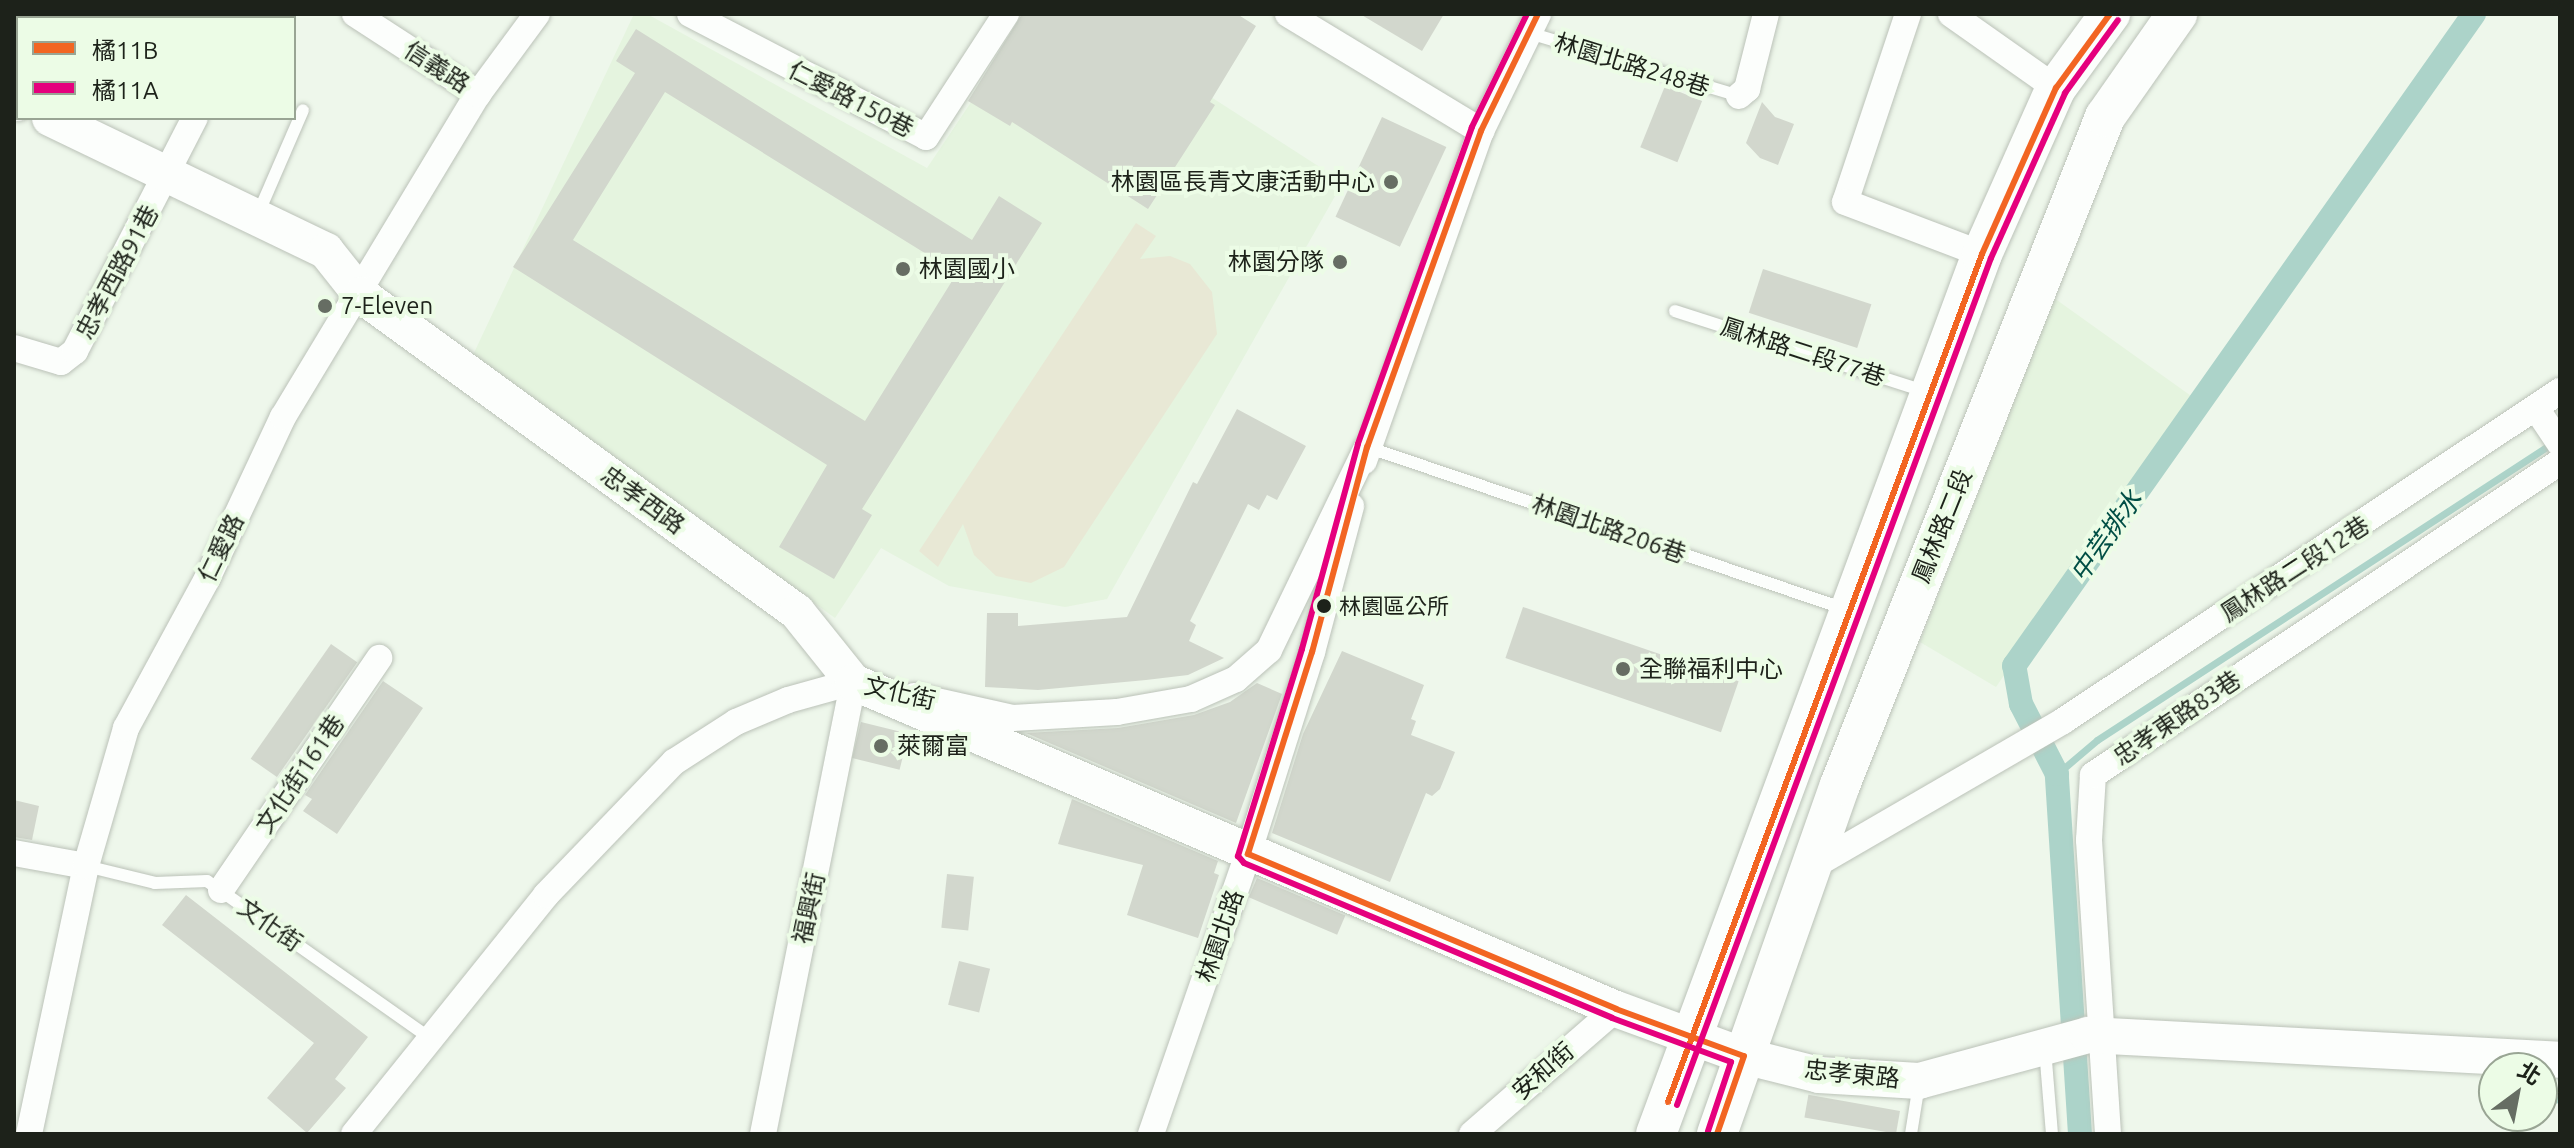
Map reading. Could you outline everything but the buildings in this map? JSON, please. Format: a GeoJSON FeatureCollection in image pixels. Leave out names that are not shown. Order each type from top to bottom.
{"type":"FeatureCollection","features":[{"type":"Feature","properties":{"kind":"main road"},"geometry":{"type":"LineString","coordinates":[[1656,1134],[1982,254],[2056,88],[2110,14]]}},
{"type":"Feature","properties":{"kind":"main road","name":"鳳林路二段"},"geometry":{"type":"LineString","coordinates":[[1717,1134],[1808,869],[2105,117],[2177,14]]}},
{"type":"Feature","properties":{"kind":"street","name":"信義路"},"geometry":{"type":"LineString","coordinates":[[355,14],[478,94]]}},
{"type":"Feature","properties":{"kind":"street","name":"仁愛路"},"geometry":{"type":"LineString","coordinates":[[29,1134],[86,866],[126,728],[207,579],[283,417],[361,295],[478,94],[537,14]]}},
{"type":"Feature","properties":{"kind":"street","name":"仁愛路150巷"},"geometry":{"type":"LineString","coordinates":[[690,14],[926,137],[1006,14]]}},
{"type":"Feature","properties":{"kind":"street"},"geometry":{"type":"LineString","coordinates":[[1288,14],[1481,131]]}},
{"type":"Feature","properties":{"kind":"street"},"geometry":{"type":"LineString","coordinates":[[1739,96],[1747,89],[1766,14]]}},
{"type":"Feature","properties":{"kind":"street"},"geometry":{"type":"LineString","coordinates":[[1908,14],[1845,202],[1982,254]]}},
{"type":"Feature","properties":{"kind":"street"},"geometry":{"type":"LineString","coordinates":[[1951,14],[2056,88]]}},
{"type":"Feature","properties":{"kind":"street","name":"林園北路"},"geometry":{"type":"LineString","coordinates":[[1151,1134],[1248,854],[1312,652],[1367,447],[1481,131],[1532,23]]}},
{"type":"Feature","properties":{"kind":"street","name":"忠孝西路"},"geometry":{"type":"LineString","coordinates":[[55,120],[326,251],[361,295],[797,612],[853,682],[1248,854]]}},
{"type":"Feature","properties":{"kind":"street"},"geometry":{"type":"LineString","coordinates":[[168,176],[194,120]]}},
{"type":"Feature","properties":{"kind":"street","name":"忠孝西路91巷"},"geometry":{"type":"LineString","coordinates":[[14,348],[61,362],[75,351],[168,176]]}},
{"type":"Feature","properties":{"kind":"street","name":"鳳林路二段12巷"},"geometry":{"type":"LineString","coordinates":[[1808,869],[2042,734],[2560,391]]}},
{"type":"Feature","properties":{"kind":"street"},"geometry":{"type":"LineString","coordinates":[[2536,408],[2559,448]]}},
{"type":"Feature","properties":{"kind":"street","name":"文化街"},"geometry":{"type":"LineString","coordinates":[[354,1134],[433,1040],[546,895],[674,762],[736,722],[853,682],[1013,718],[1117,712],[1191,699],[1236,679],[1269,650],[1367,447]]}},
{"type":"Feature","properties":{"kind":"street","name":"忠孝東路83巷"},"geometry":{"type":"LineString","coordinates":[[2108,1134],[2074,1040],[2093,775],[2559,448]]}},
{"type":"Feature","properties":{"kind":"street","name":"文化街161巷"},"geometry":{"type":"LineString","coordinates":[[221,890],[379,658]]}},
{"type":"Feature","properties":{"kind":"street","name":"福興街"},"geometry":{"type":"LineString","coordinates":[[763,1134],[853,682]]}},
{"type":"Feature","properties":{"kind":"street"},"geometry":{"type":"LineString","coordinates":[[14,853],[86,866]]}},
{"type":"Feature","properties":{"kind":"street","name":"忠孝東路"},"geometry":{"type":"LineString","coordinates":[[1248,854],[1616,1009],[1744,1056],[1819,1075],[1919,1081],[2074,1040],[2560,1060]]}},
{"type":"Feature","properties":{"kind":"street","name":"安和街"},"geometry":{"type":"LineString","coordinates":[[1472,1134],[1616,1009]]}},
{"type":"Feature","properties":{"kind":"lane","name":"林園北路248巷"},"geometry":{"type":"LineString","coordinates":[[1532,23],[1739,96]]}},
{"type":"Feature","properties":{"kind":"lane"},"geometry":{"type":"LineString","coordinates":[[256,218],[303,110]]}},
{"type":"Feature","properties":{"kind":"lane","name":"鳳林路二段77巷"},"geometry":{"type":"LineString","coordinates":[[1675,311],[1931,394]]}},
{"type":"Feature","properties":{"kind":"lane","name":"林園北路206巷"},"geometry":{"type":"LineString","coordinates":[[1367,447],[1851,611]]}},
{"type":"Feature","properties":{"kind":"lane","name":"文化街"},"geometry":{"type":"LineString","coordinates":[[86,866],[155,883],[207,881],[433,1040]]}},
{"type":"Feature","properties":{"kind":"lane"},"geometry":{"type":"LineString","coordinates":[[2052,1134],[2074,1040]]}},
{"type":"Feature","properties":{"kind":"lane"},"geometry":{"type":"LineString","coordinates":[[1911,1134],[1919,1081]]}},
{"type":"Feature","properties":{"kind":"shaded area","name":"林園國小"},"geometry":{"type":"Polygon","coordinates":[[[634,14],[647,14],[927,168],[1030,14],[1082,14],[1343,182],[1107,599],[1065,607],[949,586],[881,548],[835,618],[472,357],[634,14]]]}},
{"type":"Feature","properties":{"kind":"shaded area"},"geometry":{"type":"Polygon","coordinates":[[[1136,223],[1156,236],[1140,259],[1170,256],[1190,264],[1212,292],[1217,334],[1064,567],[1031,583],[996,576],[974,555],[963,524],[938,567],[919,551],[1136,223]]]}},
{"type":"Feature","properties":{"kind":"shaded area"},"geometry":{"type":"Polygon","coordinates":[[[2054,298],[2194,398],[1996,687],[1920,642],[2054,298]]]}},
{"type":"Feature","properties":{"kind":"waterway","name":"中芸排水"},"geometry":{"type":"LineString","coordinates":[[2080,1134],[2057,774],[2021,704],[2014,666],[2474,14]]}},
{"type":"Feature","properties":{"kind":"waterway"},"geometry":{"type":"LineString","coordinates":[[2057,774],[2097,740],[2551,444]]}},
{"type":"Feature","properties":{"kind":"transit line","name":"橘11A"},"geometry":{"type":"LineString","coordinates":[[1527,14],[1472,127],[1358,444],[1302,649],[1238,856],[1244,863],[1612,1018],[1731,1062],[1708,1131]]}},
{"type":"Feature","properties":{"kind":"transit line","name":"橘11B"},"geometry":{"type":"LineString","coordinates":[[1538,14],[1481,131],[1367,447],[1312,652],[1248,854],[1616,1009],[1744,1056],[1717,1134]]}},
{"type":"Feature","properties":{"kind":"transit line","name":"橘11B"},"geometry":{"type":"LineString","coordinates":[[1668,1102],[1982,254],[2056,88],[2110,14]]}},
{"type":"Feature","properties":{"kind":"transit line","name":"橘11A"},"geometry":{"type":"LineString","coordinates":[[1677,1105],[1991,258],[2065,93],[2118,20]]}},
{"type":"Feature","properties":{"kind":"place","name":"林園區長青文康活動中心"},"geometry":{"type":"Point","coordinates":[1391,182]}},
{"type":"Feature","properties":{"kind":"place","name":"林園分隊"},"geometry":{"type":"Point","coordinates":[1340,262]}},
{"type":"Feature","properties":{"kind":"place","name":"林園國小"},"geometry":{"type":"Point","coordinates":[903,269]}},
{"type":"Feature","properties":{"kind":"place","name":"7-Eleven"},"geometry":{"type":"Point","coordinates":[325,306]}},
{"type":"Feature","properties":{"kind":"place","name":"林園區公所"},"geometry":{"type":"Point","coordinates":[1324,606]}},
{"type":"Feature","properties":{"kind":"place","name":"全聯福利中心"},"geometry":{"type":"Point","coordinates":[1623,669]}},
{"type":"Feature","properties":{"kind":"place","name":"萊爾富"},"geometry":{"type":"Point","coordinates":[881,746]}}]}
